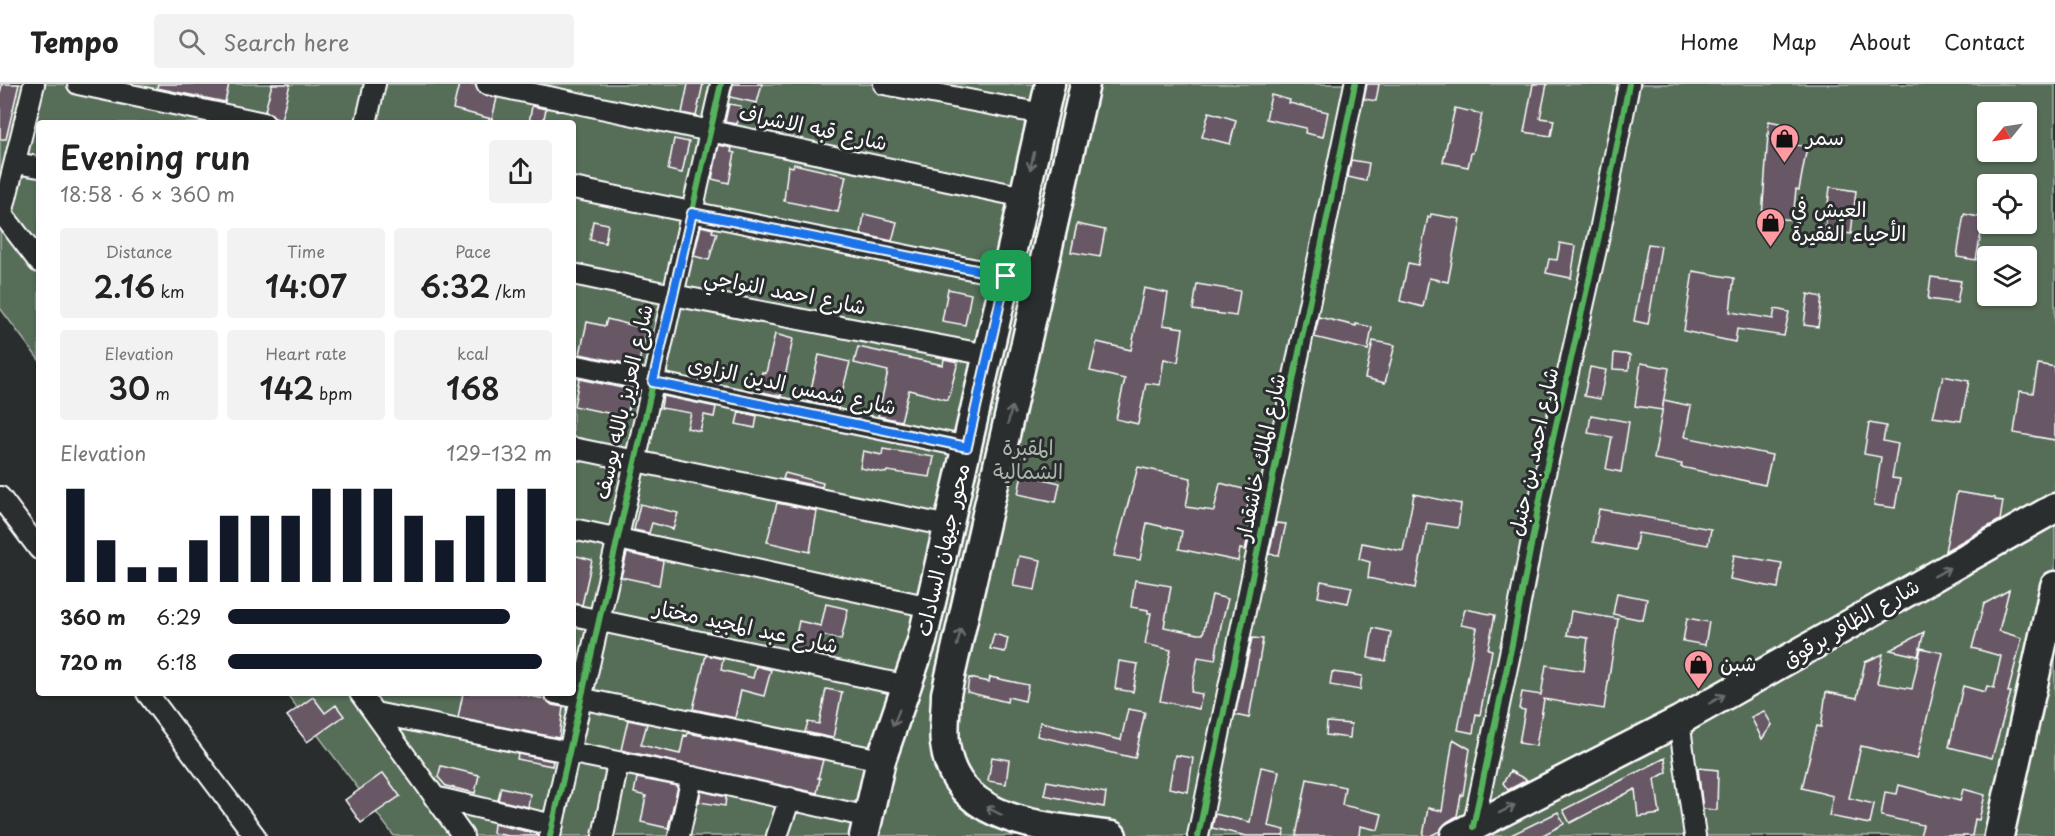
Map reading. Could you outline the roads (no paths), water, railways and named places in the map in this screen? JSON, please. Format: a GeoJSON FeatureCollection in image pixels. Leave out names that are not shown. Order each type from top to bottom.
{"type":"FeatureCollection","features":[{"type":"Feature","properties":{"kind":"main road","name":"محور جيهان السادات"},"geometry":{"type":"LineString","coordinates":[[866,826],[881,760],[922,641],[1050,84]]}},
{"type":"Feature","properties":{"kind":"main road","name":"محور جيهان السادات"},"geometry":{"type":"LineString","coordinates":[[1085,84],[946,694],[945,744],[948,759],[955,774],[974,799],[986,808],[1012,819],[1112,836]]}},
{"type":"Feature","properties":{"kind":"main road","name":"شارع الظافر برقوق"},"geometry":{"type":"LineString","coordinates":[[1464,831],[1679,721],[2055,508]]}},
{"type":"Feature","properties":{"kind":"main road"},"geometry":{"type":"LineString","coordinates":[[1999,836],[2055,586]]}},
{"type":"Feature","properties":{"kind":"street"},"geometry":{"type":"LineString","coordinates":[[34,84],[1,212],[36,255]]}},
{"type":"Feature","properties":{"kind":"street"},"geometry":{"type":"LineString","coordinates":[[78,84],[250,120]]}},
{"type":"Feature","properties":{"kind":"street"},"geometry":{"type":"LineString","coordinates":[[367,120],[375,84]]}},
{"type":"Feature","properties":{"kind":"street","name":"شارع قبه الاشراف"},"geometry":{"type":"LineString","coordinates":[[487,84],[1024,197]]}},
{"type":"Feature","properties":{"kind":"street","name":"شارع العزيز بالله يوسف"},"geometry":{"type":"LineString","coordinates":[[552,831],[721,84]]}},
{"type":"Feature","properties":{"kind":"street"},"geometry":{"type":"LineString","coordinates":[[884,84],[1043,114]]}},
{"type":"Feature","properties":{"kind":"street","name":"شارع الملك خاشقدار"},"geometry":{"type":"LineString","coordinates":[[1198,836],[1355,84]]}},
{"type":"Feature","properties":{"kind":"street","name":"شارع احمد بن حنبل"},"geometry":{"type":"LineString","coordinates":[[1464,831],[1512,644],[1544,478],[1599,236],[1629,84]]}},
{"type":"Feature","properties":{"kind":"street"},"geometry":{"type":"LineString","coordinates":[[15,163],[36,166]]}},
{"type":"Feature","properties":{"kind":"street"},"geometry":{"type":"LineString","coordinates":[[576,189],[1006,276]]}},
{"type":"Feature","properties":{"kind":"street","name":"شارع احمد النواجي"},"geometry":{"type":"LineString","coordinates":[[576,275],[988,355]]}},
{"type":"Feature","properties":{"kind":"street","name":"شارع شمس الدين الزاوى"},"geometry":{"type":"LineString","coordinates":[[576,366],[967,447]]}},
{"type":"Feature","properties":{"kind":"street"},"geometry":{"type":"LineString","coordinates":[[576,449],[949,526]]}},
{"type":"Feature","properties":{"kind":"street"},"geometry":{"type":"LineString","coordinates":[[0,496],[36,545]]}},
{"type":"Feature","properties":{"kind":"street"},"geometry":{"type":"LineString","coordinates":[[576,530],[930,607]]}},
{"type":"Feature","properties":{"kind":"street","name":"شارع عبد المجيد مختار"},"geometry":{"type":"LineString","coordinates":[[576,616],[908,686]]}},
{"type":"Feature","properties":{"kind":"street"},"geometry":{"type":"LineString","coordinates":[[149,696],[255,836]]}},
{"type":"Feature","properties":{"kind":"street"},"geometry":{"type":"LineString","coordinates":[[362,696],[463,836]]}},
{"type":"Feature","properties":{"kind":"street"},"geometry":{"type":"LineString","coordinates":[[568,696],[881,760]]}},
{"type":"Feature","properties":{"kind":"street"},"geometry":{"type":"LineString","coordinates":[[375,713],[790,798],[866,826]]}},
{"type":"Feature","properties":{"kind":"street"},"geometry":{"type":"LineString","coordinates":[[1679,721],[1695,836]]}},
{"type":"Feature","properties":{"kind":"street"},"geometry":{"type":"LineString","coordinates":[[603,836],[618,764]]}},
{"type":"Feature","properties":{"kind":"street"},"geometry":{"type":"LineString","coordinates":[[679,836],[692,777]]}},
{"type":"Feature","properties":{"kind":"street"},"geometry":{"type":"LineString","coordinates":[[434,797],[552,831]]}},
{"type":"Feature","properties":{"kind":"street"},"geometry":{"type":"LineString","coordinates":[[777,836],[790,798]]}},
{"type":"Feature","properties":{"kind":"place","name":"سمر"},"geometry":{"type":"Point","coordinates":[1785,164]}},
{"type":"Feature","properties":{"kind":"place","name":"العيش في الأحياء الفقيرة"},"geometry":{"type":"Point","coordinates":[1770,248]}},
{"type":"Feature","properties":{"kind":"place","name":"شبن"},"geometry":{"type":"Point","coordinates":[1699,690]}},
{"type":"Feature","properties":{"kind":"park label","name":"المقبرة الشمالية"},"geometry":{"type":"Point","coordinates":[1028,460]}}]}
